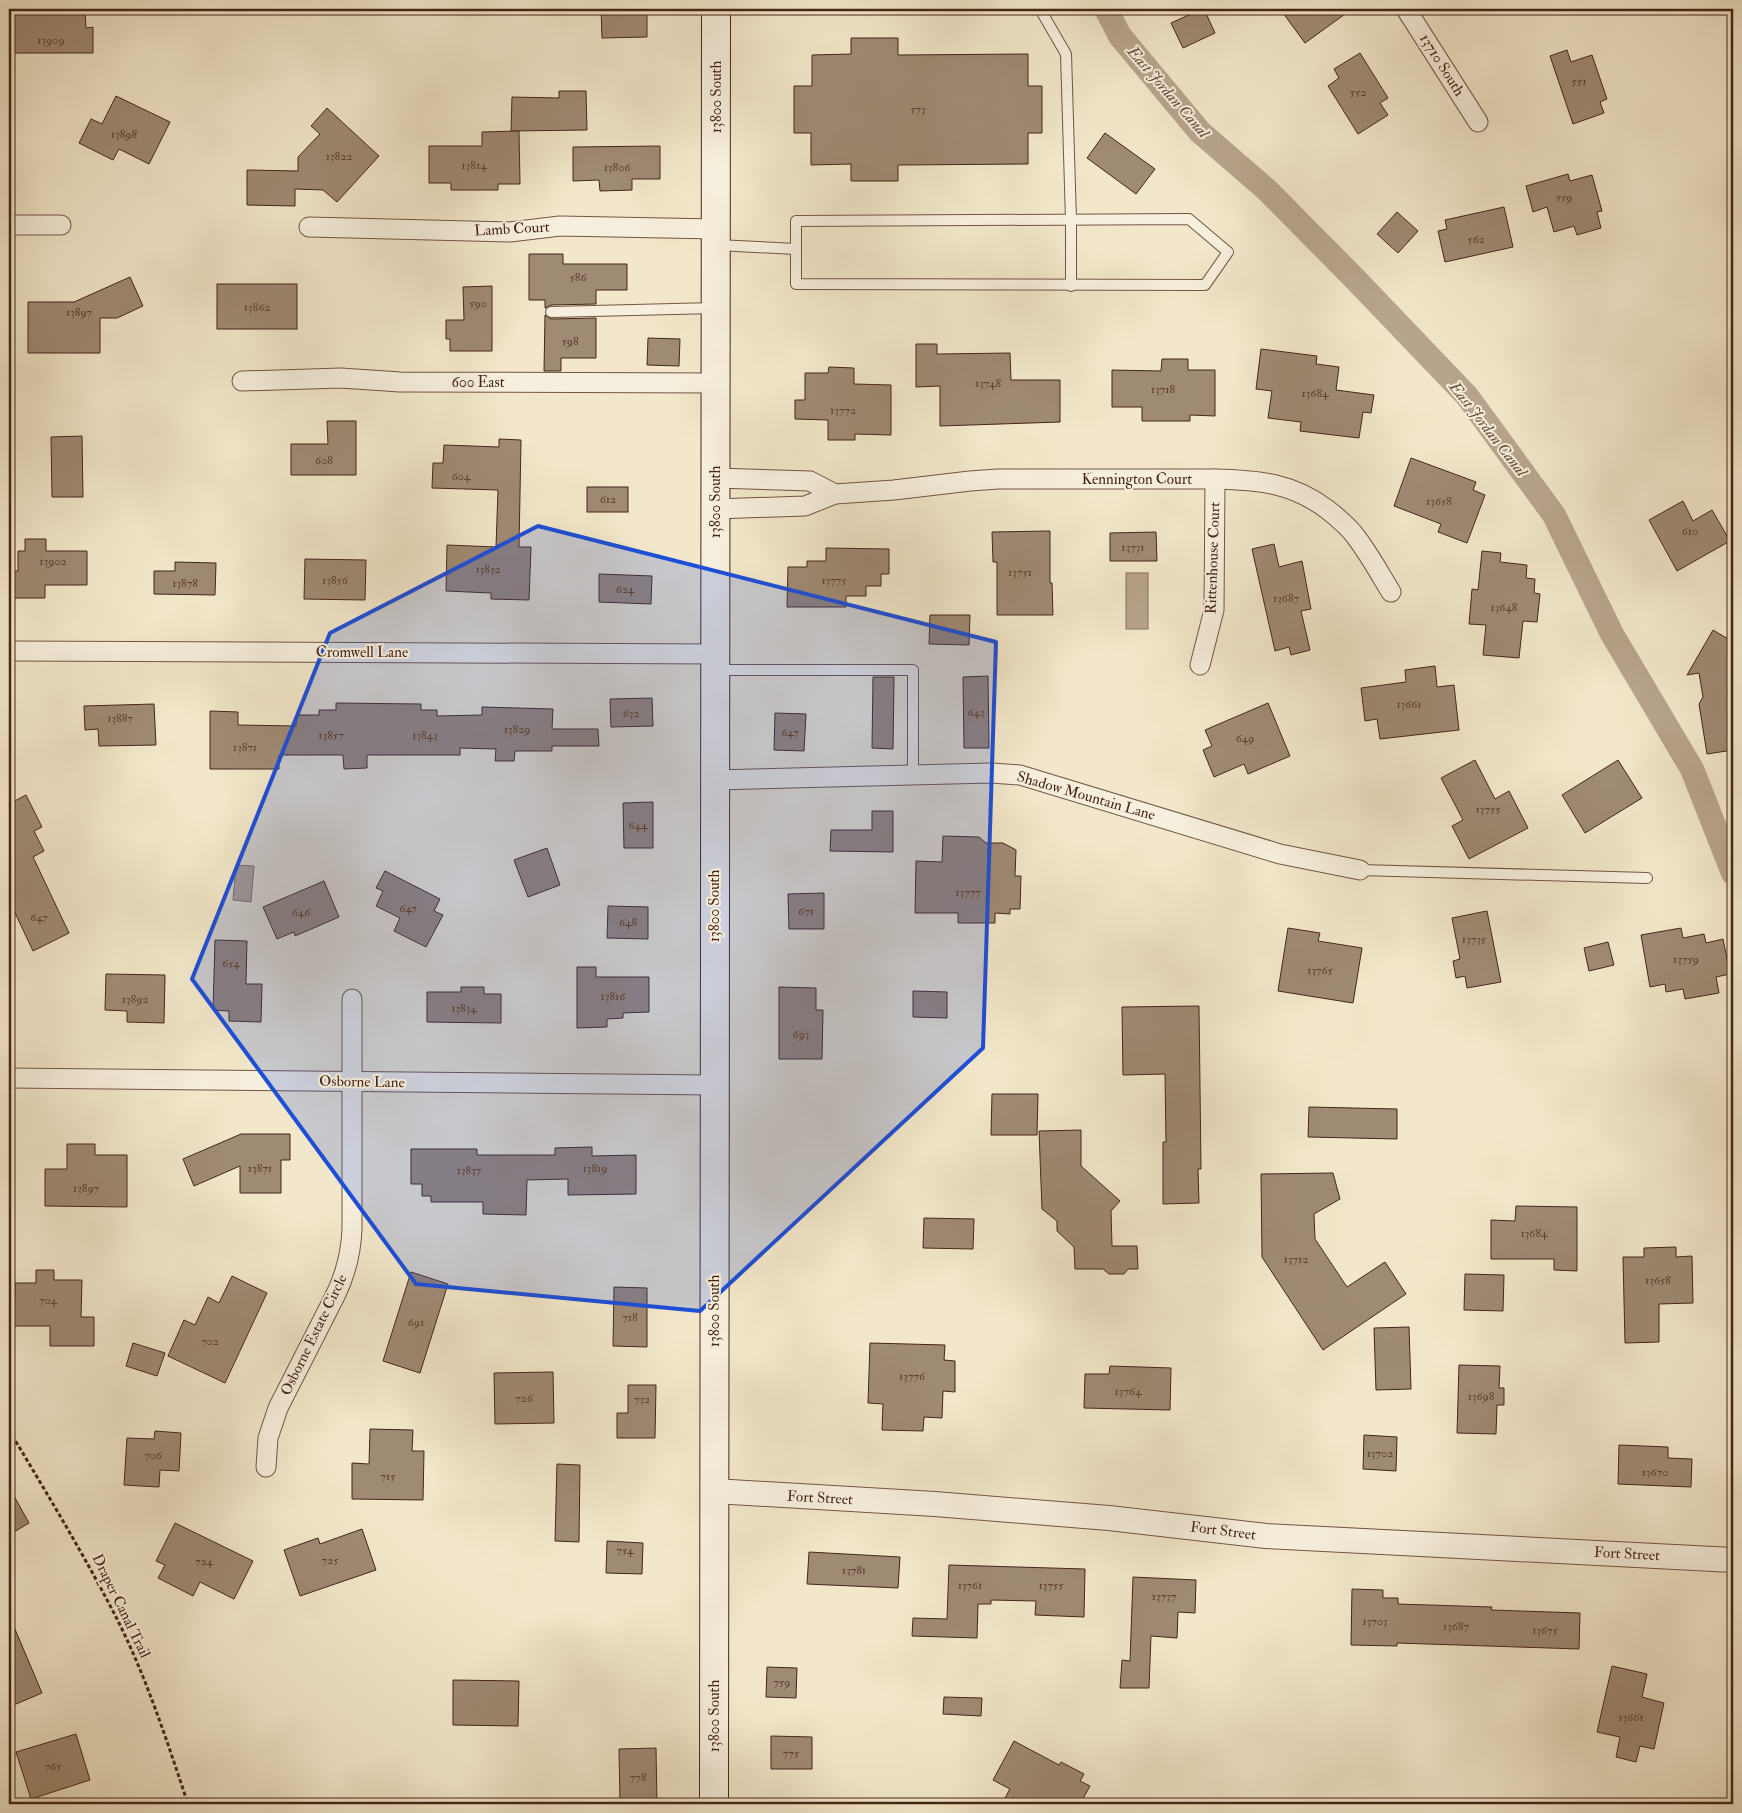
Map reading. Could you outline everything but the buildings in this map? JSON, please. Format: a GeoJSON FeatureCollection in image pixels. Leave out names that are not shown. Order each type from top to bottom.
{"type":"FeatureCollection","features":[{"type":"Feature","properties":{"kind":"main road","name":"13800 South"},"geometry":{"type":"LineString","coordinates":[[714,1804],[716,9]]}},
{"type":"Feature","properties":{"kind":"street","name":"13710 South"},"geometry":{"type":"LineString","coordinates":[[1406,9],[1478,122]]}},
{"type":"Feature","properties":{"kind":"street"},"geometry":{"type":"LineString","coordinates":[[9,225],[61,225]]}},
{"type":"Feature","properties":{"kind":"street","name":"Lamb Court"},"geometry":{"type":"LineString","coordinates":[[309,228],[501,232],[560,226],[716,237]]}},
{"type":"Feature","properties":{"kind":"street","name":"600 East"},"geometry":{"type":"LineString","coordinates":[[242,381],[341,378],[410,382],[715,383]]}},
{"type":"Feature","properties":{"kind":"street"},"geometry":{"type":"LineString","coordinates":[[715,478],[810,481],[835,494]]}},
{"type":"Feature","properties":{"kind":"street","name":"Kennington Court"},"geometry":{"type":"LineString","coordinates":[[715,509],[805,506],[835,494],[878,492],[970,480],[1216,479],[1269,483],[1294,489],[1316,501],[1336,517],[1355,535],[1391,592]]}},
{"type":"Feature","properties":{"kind":"street","name":"Rittenhouse Court"},"geometry":{"type":"LineString","coordinates":[[1200,665],[1214,610],[1216,479]]}},
{"type":"Feature","properties":{"kind":"street","name":"Cromwell Lane"},"geometry":{"type":"LineString","coordinates":[[9,651],[715,662]]}},
{"type":"Feature","properties":{"kind":"street","name":"Shadow Mountain Lane"},"geometry":{"type":"LineString","coordinates":[[715,780],[991,773],[1020,775],[1280,854],[1360,870]]}},
{"type":"Feature","properties":{"kind":"street","name":"Osborne Estate Circle"},"geometry":{"type":"LineString","coordinates":[[266,1467],[268,1438],[278,1408],[343,1280],[348,1263],[352,1229],[352,999]]}},
{"type":"Feature","properties":{"kind":"street","name":"Osborne Lane"},"geometry":{"type":"LineString","coordinates":[[9,1078],[714,1086]]}},
{"type":"Feature","properties":{"kind":"street","name":"Fort Street"},"geometry":{"type":"LineString","coordinates":[[714,1491],[934,1504],[1109,1518],[1266,1536],[1733,1560]]}},
{"type":"Feature","properties":{"kind":"lane"},"geometry":{"type":"LineString","coordinates":[[1040,9],[1066,54],[1071,286]]}},
{"type":"Feature","properties":{"kind":"lane"},"geometry":{"type":"LineString","coordinates":[[1189,219],[1228,252],[1205,285],[796,284],[796,221],[1071,220],[1189,219]]}},
{"type":"Feature","properties":{"kind":"lane"},"geometry":{"type":"LineString","coordinates":[[716,237],[796,250]]}},
{"type":"Feature","properties":{"kind":"lane"},"geometry":{"type":"LineString","coordinates":[[551,312],[716,308]]}},
{"type":"Feature","properties":{"kind":"lane"},"geometry":{"type":"LineString","coordinates":[[715,662],[914,670],[913,775]]}},
{"type":"Feature","properties":{"kind":"lane"},"geometry":{"type":"LineString","coordinates":[[1360,870],[1647,878]]}},
{"type":"Feature","properties":{"kind":"path","name":"Draper Canal Trail"},"geometry":{"type":"LineString","coordinates":[[9,1430],[61,1516],[117,1618],[138,1666],[188,1804]]}},
{"type":"Feature","properties":{"kind":"highlighted area"},"geometry":{"type":"Polygon","coordinates":[[[538,526],[996,642],[983,1048],[700,1311],[416,1284],[192,979],[330,633],[538,526]]]}},
{"type":"Feature","properties":{"kind":"shaded area"},"geometry":{"type":"Polygon","coordinates":[[[1126,573],[1148,573],[1148,629],[1126,629],[1126,573]]]}},
{"type":"Feature","properties":{"kind":"shaded area"},"geometry":{"type":"Polygon","coordinates":[[[236,865],[254,866],[251,902],[233,900],[236,865]]]}},
{"type":"Feature","properties":{"kind":"waterway","name":"East Jordan Canal"},"geometry":{"type":"LineString","coordinates":[[1106,9],[1120,36],[1200,132],[1267,190],[1467,396],[1554,515],[1612,634],[1692,769],[1733,873]]}}]}
